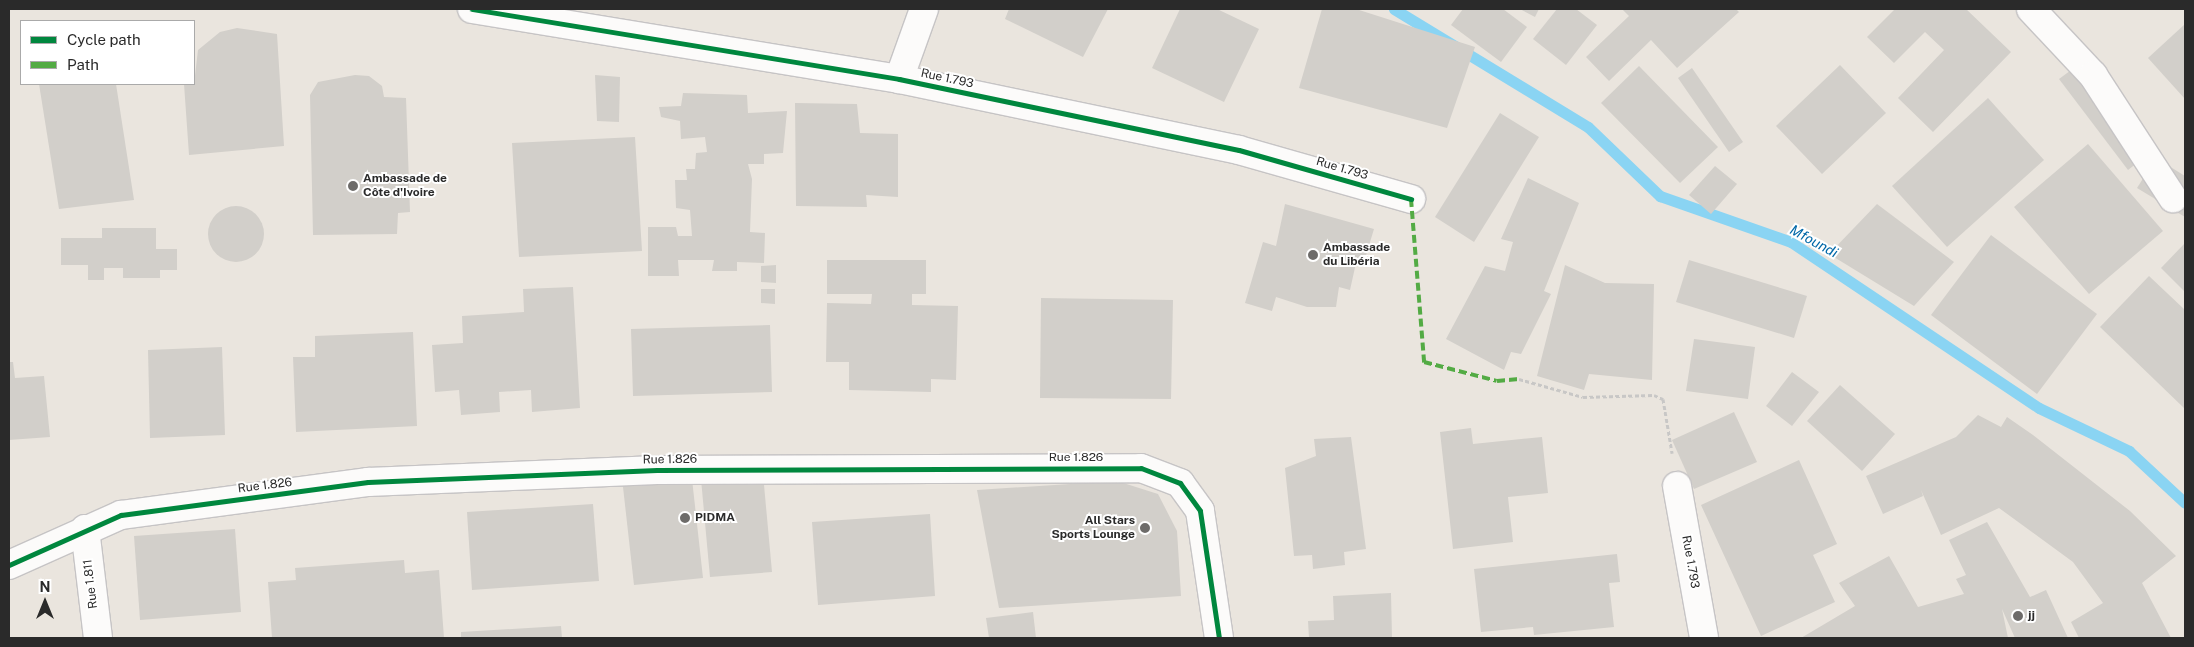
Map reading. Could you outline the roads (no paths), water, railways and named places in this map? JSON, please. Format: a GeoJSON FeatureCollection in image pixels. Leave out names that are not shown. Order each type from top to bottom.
{"type":"FeatureCollection","features":[{"type":"Feature","properties":{"kind":"street","name":"Rue 1.793"},"geometry":{"type":"LineString","coordinates":[[472,9],[899,79],[1239,150],[1411,199]]}},
{"type":"Feature","properties":{"kind":"street"},"geometry":{"type":"LineString","coordinates":[[899,79],[924,9]]}},
{"type":"Feature","properties":{"kind":"street"},"geometry":{"type":"LineString","coordinates":[[2031,9],[2093,76],[2173,198]]}},
{"type":"Feature","properties":{"kind":"street","name":"Rue 1.826"},"geometry":{"type":"LineString","coordinates":[[9,565],[85,529],[121,515],[368,482],[657,470],[1141,468],[1180,483],[1200,511],[1219,638]]}},
{"type":"Feature","properties":{"kind":"street","name":"Rue 1.793"},"geometry":{"type":"LineString","coordinates":[[1677,486],[1704,638]]}},
{"type":"Feature","properties":{"kind":"street","name":"Rue 1.811"},"geometry":{"type":"LineString","coordinates":[[85,529],[98,638]]}},
{"type":"Feature","properties":{"kind":"waterway","name":"Mfoundi"},"geometry":{"type":"LineString","coordinates":[[1394,9],[1588,127],[1660,196],[1791,242],[2039,408],[2129,451],[2185,503]]}},
{"type":"Feature","properties":{"kind":"place","name":"Ambassade de Côte d'Ivoire"},"geometry":{"type":"Point","coordinates":[353,186]}},
{"type":"Feature","properties":{"kind":"place","name":"Ambassade du Libéria"},"geometry":{"type":"Point","coordinates":[1313,255]}},
{"type":"Feature","properties":{"kind":"place","name":"PIDMA"},"geometry":{"type":"Point","coordinates":[685,518]}},
{"type":"Feature","properties":{"kind":"place","name":"All Stars Sports Lounge"},"geometry":{"type":"Point","coordinates":[1145,528]}},
{"type":"Feature","properties":{"kind":"place","name":"jj"},"geometry":{"type":"Point","coordinates":[2018,616]}}]}
